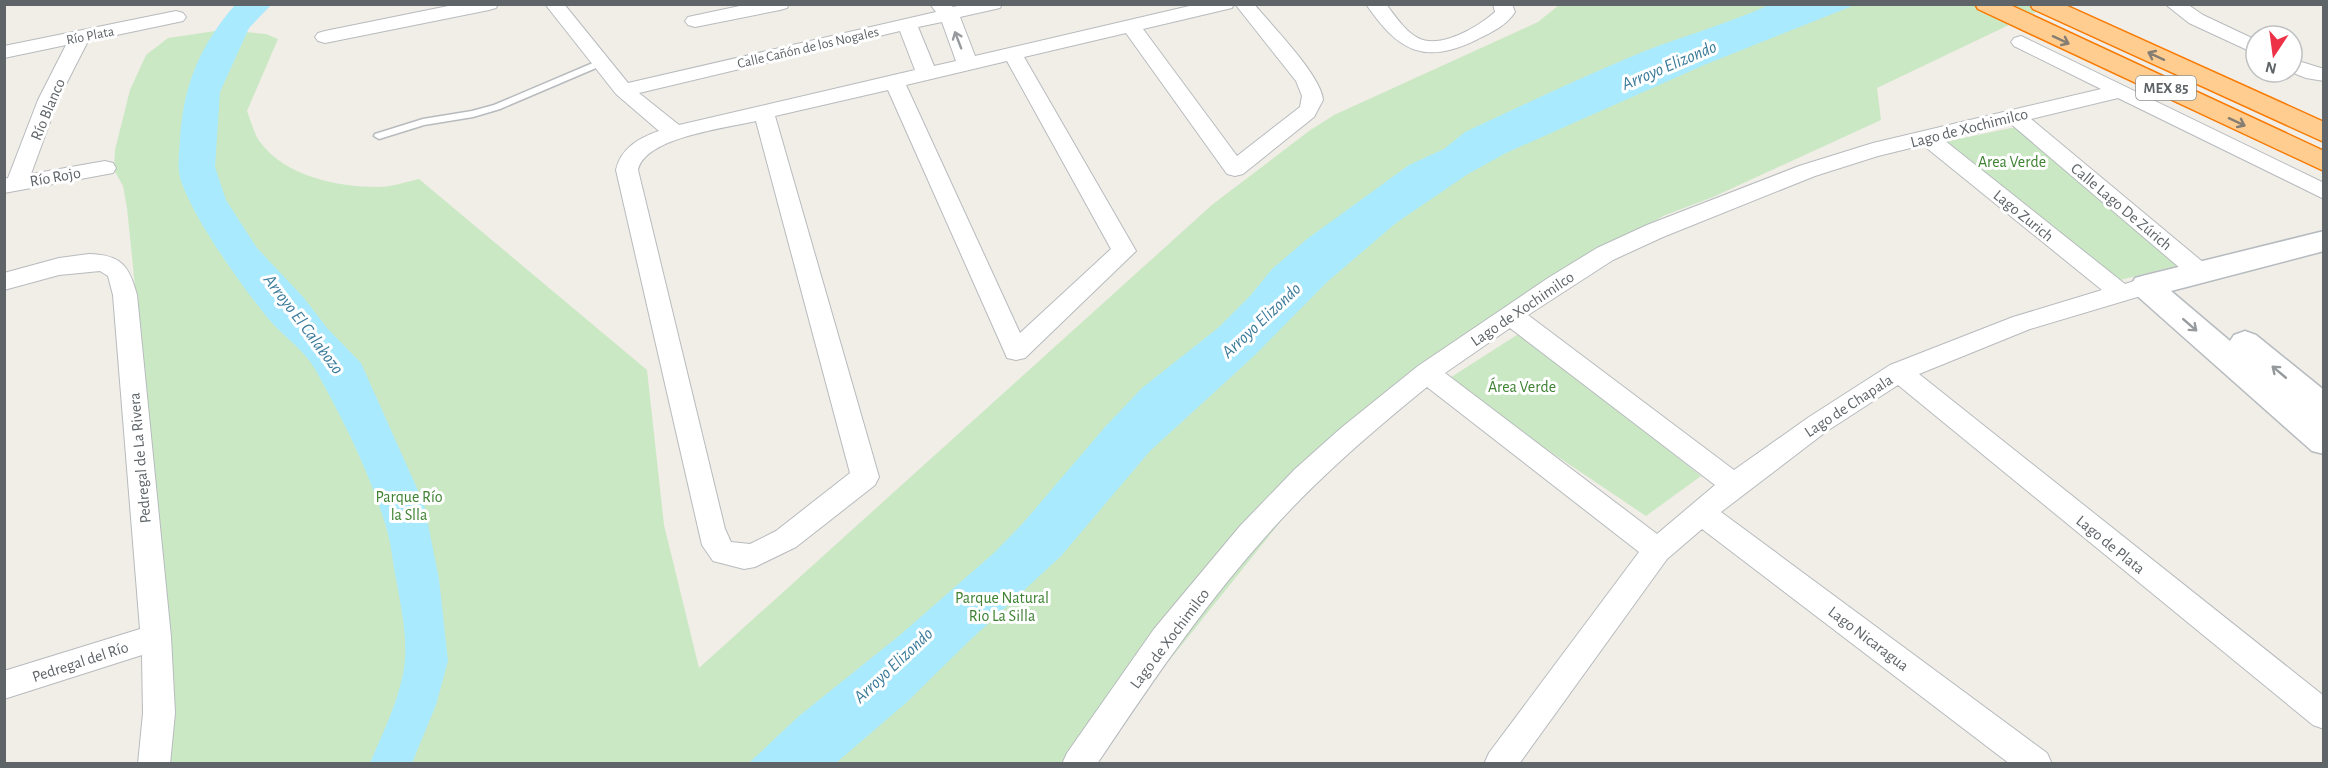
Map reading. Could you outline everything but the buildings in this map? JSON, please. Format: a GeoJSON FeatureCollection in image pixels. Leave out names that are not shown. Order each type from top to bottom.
{"type":"FeatureCollection","features":[{"type":"Feature","properties":{"kind":"highway","name":"MEX 85"},"geometry":{"type":"LineString","coordinates":[[2042,4],[2324,133]]}},
{"type":"Feature","properties":{"kind":"highway","name":"MEX 85"},"geometry":{"type":"LineString","coordinates":[[1997,10],[2324,162]]}},
{"type":"Feature","properties":{"kind":"street"},"geometry":{"type":"LineString","coordinates":[[325,37],[489,4]]}},
{"type":"Feature","properties":{"kind":"street"},"geometry":{"type":"LineString","coordinates":[[554,4],[623,90],[675,133]]}},
{"type":"Feature","properties":{"kind":"street"},"geometry":{"type":"LineString","coordinates":[[695,21],[780,4]]}},
{"type":"Feature","properties":{"kind":"street","name":"Calle Cañón de los Nogales"},"geometry":{"type":"LineString","coordinates":[[623,90],[907,24],[944,9],[993,4]]}},
{"type":"Feature","properties":{"kind":"street"},"geometry":{"type":"LineString","coordinates":[[764,113],[866,477],[777,544],[744,558],[723,552],[716,545],[711,529],[627,170],[629,160],[638,151],[659,138],[675,133],[1226,4]]}},
{"type":"Feature","properties":{"kind":"street"},"geometry":{"type":"LineString","coordinates":[[1131,27],[1235,169],[1307,112],[1313,103],[1311,89],[1305,79],[1244,4]]}},
{"type":"Feature","properties":{"kind":"street"},"geometry":{"type":"LineString","coordinates":[[1375,4],[1406,38],[1418,45],[1433,48],[1449,44],[1502,17],[1505,12],[1502,4]]}},
{"type":"Feature","properties":{"kind":"street"},"geometry":{"type":"LineString","coordinates":[[2174,4],[2196,19],[2244,42]]}},
{"type":"Feature","properties":{"kind":"street"},"geometry":{"type":"LineString","coordinates":[[944,9],[968,65]]}},
{"type":"Feature","properties":{"kind":"street","name":"Río Plata"},"geometry":{"type":"LineString","coordinates":[[4,52],[176,17]]}},
{"type":"Feature","properties":{"kind":"street"},"geometry":{"type":"LineString","coordinates":[[907,24],[927,74]]}},
{"type":"Feature","properties":{"kind":"street","name":"Río Blanco"},"geometry":{"type":"LineString","coordinates":[[10,184],[48,100],[81,36]]}},
{"type":"Feature","properties":{"kind":"street"},"geometry":{"type":"LineString","coordinates":[[2021,42],[2324,192]]}},
{"type":"Feature","properties":{"kind":"street"},"geometry":{"type":"LineString","coordinates":[[894,81],[1016,351],[1124,251],[1013,55]]}},
{"type":"Feature","properties":{"kind":"street"},"geometry":{"type":"LineString","coordinates":[[2304,69],[2324,75]]}},
{"type":"Feature","properties":{"kind":"street","name":"Lago de Xochimilco"},"geometry":{"type":"LineString","coordinates":[[1078,764],[1166,638],[1250,534],[1305,477],[1350,435],[1426,373],[1583,267],[1655,231],[1807,171],[1873,150],[2121,90]]}},
{"type":"Feature","properties":{"kind":"street","name":"Calle Lago De Zúrich"},"geometry":{"type":"LineString","coordinates":[[2015,116],[2160,283]]}},
{"type":"Feature","properties":{"kind":"street","name":"Lago Zurich"},"geometry":{"type":"LineString","coordinates":[[1927,137],[2160,283],[2324,410]]}},
{"type":"Feature","properties":{"kind":"street","name":"Río Rojo"},"geometry":{"type":"LineString","coordinates":[[10,184],[105,168]]}},
{"type":"Feature","properties":{"kind":"street","name":"Lago de Chapala"},"geometry":{"type":"LineString","coordinates":[[1507,761],[1657,550],[1734,485],[1818,424],[1899,372],[2022,323],[2160,283],[2324,241]]}},
{"type":"Feature","properties":{"kind":"street","name":"Pedregal de La Rivera"},"geometry":{"type":"LineString","coordinates":[[4,282],[51,269],[97,261],[112,266],[119,274],[124,295],[156,636],[159,713],[154,764]]}},
{"type":"Feature","properties":{"kind":"street","name":"Lago Zurich"},"geometry":{"type":"LineString","coordinates":[[2160,283],[2324,441]]}},
{"type":"Feature","properties":{"kind":"street"},"geometry":{"type":"LineString","coordinates":[[1512,315],[1734,485]]}},
{"type":"Feature","properties":{"kind":"street","name":"Lago de Plata"},"geometry":{"type":"LineString","coordinates":[[1899,372],[2324,715]]}},
{"type":"Feature","properties":{"kind":"street"},"geometry":{"type":"LineString","coordinates":[[1426,373],[1657,550]]}},
{"type":"Feature","properties":{"kind":"street","name":"Lago Nicaragua"},"geometry":{"type":"LineString","coordinates":[[1702,513],[2036,764]]}},
{"type":"Feature","properties":{"kind":"street","name":"Pedregal del Río"},"geometry":{"type":"LineString","coordinates":[[4,685],[156,636]]}},
{"type":"Feature","properties":{"kind":"lane"},"geometry":{"type":"LineString","coordinates":[[379,136],[423,122],[473,114],[497,107],[600,63]]}},
{"type":"Feature","properties":{"kind":"green space","name":"Parque Río la Slla"},"geometry":{"type":"Polygon","coordinates":[[[1559,5],[2051,5],[1877,88],[1881,120],[1713,197],[1663,216],[1556,284],[1350,435],[1087,763],[165,763],[154,472],[127,208],[123,186],[114,170],[115,150],[130,90],[146,55],[168,38],[222,30],[266,34],[278,39],[247,111],[258,139],[271,154],[298,171],[329,182],[346,185],[383,187],[419,179],[647,370],[664,525],[699,668],[1213,204],[1309,131],[1334,115],[1538,22],[1559,5]]]}},
{"type":"Feature","properties":{"kind":"green space","name":"Area Verde"},"geometry":{"type":"Polygon","coordinates":[[[2016,127],[2184,264],[2120,280],[1940,143],[2016,127]]]}},
{"type":"Feature","properties":{"kind":"green space","name":"Área Verde"},"geometry":{"type":"Polygon","coordinates":[[[1520,333],[1701,476],[1646,516],[1445,381],[1520,333]]]}},
{"type":"Feature","properties":{"kind":"water","name":"Arroyo El Calabozo"},"geometry":{"type":"Polygon","coordinates":[[[235,5],[271,5],[249,28],[220,92],[215,167],[226,200],[257,248],[361,363],[424,504],[439,579],[448,661],[436,705],[412,763],[370,763],[397,697],[405,663],[405,640],[387,530],[365,468],[346,427],[310,361],[266,316],[231,269],[196,214],[181,181],[179,161],[182,120],[189,84],[212,35],[235,5]]]}},
{"type":"Feature","properties":{"kind":"water","name":"Arroyo Elizondo"},"geometry":{"type":"Polygon","coordinates":[[[1769,5],[1855,5],[1704,65],[1506,153],[1468,174],[1396,223],[1327,282],[1255,355],[1150,451],[1061,556],[907,702],[836,763],[749,763],[799,716],[900,635],[995,552],[1142,388],[1218,328],[1250,296],[1272,269],[1307,239],[1409,165],[1444,149],[1465,132],[1628,58],[1769,5]]]}},
{"type":"Feature","properties":{"kind":"park label","name":"Parque Natural Rio La Silla"},"geometry":{"type":"Point","coordinates":[1002,606]}}]}
